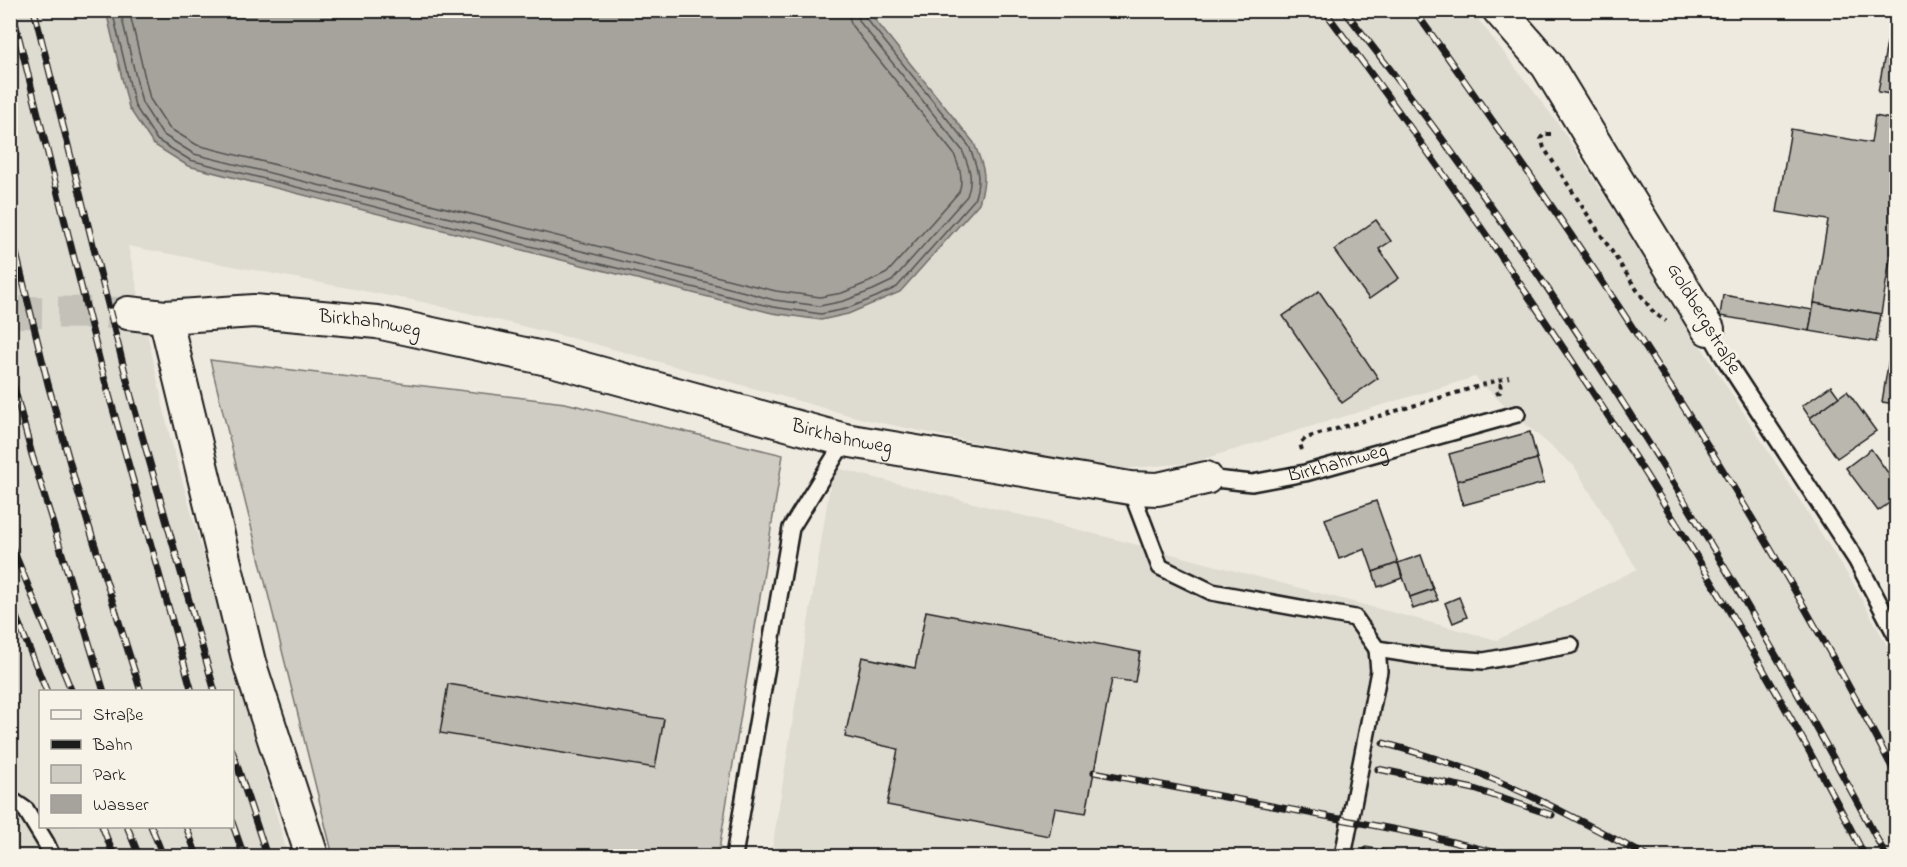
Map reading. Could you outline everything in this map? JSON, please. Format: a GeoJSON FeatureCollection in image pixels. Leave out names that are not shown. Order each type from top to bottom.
{"type":"FeatureCollection","features":[{"type":"Feature","properties":{"kind":"street","name":"Goldbergstraße"},"geometry":{"type":"LineString","coordinates":[[1498,10],[1547,65],[1708,328]]}},
{"type":"Feature","properties":{"kind":"street","name":"Birkhahnweg"},"geometry":{"type":"LineString","coordinates":[[128,313],[165,316],[254,311],[377,322],[552,360],[845,440],[1130,488],[1158,489],[1206,478]]}},
{"type":"Feature","properties":{"kind":"street"},"geometry":{"type":"LineString","coordinates":[[165,316],[249,662],[312,856]]}},
{"type":"Feature","properties":{"kind":"lane","name":"Goldbergstraße"},"geometry":{"type":"LineString","coordinates":[[1708,328],[1723,356],[1857,561],[1896,635]]}},
{"type":"Feature","properties":{"kind":"lane","name":"Birkhahnweg"},"geometry":{"type":"LineString","coordinates":[[1206,478],[1252,483],[1305,473],[1517,414]]}},
{"type":"Feature","properties":{"kind":"lane"},"geometry":{"type":"LineString","coordinates":[[735,856],[791,528],[845,440]]}},
{"type":"Feature","properties":{"kind":"lane"},"geometry":{"type":"LineString","coordinates":[[1130,488],[1160,567],[1212,592],[1355,618],[1377,649],[1379,671],[1343,856]]}},
{"type":"Feature","properties":{"kind":"lane"},"geometry":{"type":"LineString","coordinates":[[1377,649],[1428,657],[1484,661],[1571,645]]}},
{"type":"Feature","properties":{"kind":"lane"},"geometry":{"type":"LineString","coordinates":[[10,799],[26,810],[52,856]]}},
{"type":"Feature","properties":{"kind":"path"},"geometry":{"type":"LineString","coordinates":[[1555,136],[1549,133],[1544,134],[1541,138],[1544,148],[1635,291],[1654,313]]}},
{"type":"Feature","properties":{"kind":"path"},"geometry":{"type":"LineString","coordinates":[[1309,451],[1300,449],[1300,444],[1306,438],[1509,377]]}},
{"type":"Feature","properties":{"kind":"path"},"geometry":{"type":"LineString","coordinates":[[1500,392],[1501,380]]}},
{"type":"Feature","properties":{"kind":"shaded area"},"geometry":{"type":"Polygon","coordinates":[[[10,11],[1472,11],[1557,122],[1853,583],[1896,662],[1896,856],[771,856],[833,467],[1497,640],[1637,569],[1574,466],[1510,411],[1475,377],[1190,463],[1108,470],[863,419],[595,344],[427,303],[128,246],[170,437],[288,856],[11,856],[10,11]]]}},
{"type":"Feature","properties":{"kind":"green space"},"geometry":{"type":"Polygon","coordinates":[[[210,360],[565,403],[783,455],[718,856],[333,856],[210,360]]]}},
{"type":"Feature","properties":{"kind":"water"},"geometry":{"type":"Polygon","coordinates":[[[106,11],[868,11],[974,143],[982,166],[983,186],[979,203],[900,292],[848,314],[821,320],[772,313],[188,166],[153,144],[129,108],[106,11]]]}},
{"type":"Feature","properties":{"kind":"building"},"geometry":{"type":"Polygon","coordinates":[[[1887,43],[1896,45],[1896,95],[1878,92],[1887,43]]]}},
{"type":"Feature","properties":{"kind":"building"},"geometry":{"type":"Polygon","coordinates":[[[1875,116],[1896,120],[1896,222],[1881,314],[1814,303],[1828,220],[1777,212],[1791,129],[1871,143],[1875,116]]]}},
{"type":"Feature","properties":{"kind":"building"},"geometry":{"type":"Polygon","coordinates":[[[1376,220],[1391,241],[1379,249],[1399,278],[1369,299],[1334,250],[1376,220]]]}},
{"type":"Feature","properties":{"kind":"building"},"geometry":{"type":"Polygon","coordinates":[[[1319,291],[1378,378],[1342,403],[1283,316],[1319,291]]]}},
{"type":"Feature","properties":{"kind":"building"},"geometry":{"type":"Polygon","coordinates":[[[1723,295],[1813,310],[1809,331],[1720,316],[1723,295]]]}},
{"type":"Feature","properties":{"kind":"building"},"geometry":{"type":"Polygon","coordinates":[[[1814,303],[1881,314],[1876,342],[1809,331],[1814,303]]]}},
{"type":"Feature","properties":{"kind":"building"},"geometry":{"type":"Polygon","coordinates":[[[1891,346],[1896,347],[1896,404],[1882,402],[1891,346]]]}},
{"type":"Feature","properties":{"kind":"building"},"geometry":{"type":"Polygon","coordinates":[[[1831,386],[1839,397],[1810,418],[1802,406],[1831,386]]]}},
{"type":"Feature","properties":{"kind":"building"},"geometry":{"type":"Polygon","coordinates":[[[1847,391],[1876,431],[1837,458],[1810,418],[1847,391]]]}},
{"type":"Feature","properties":{"kind":"building"},"geometry":{"type":"Polygon","coordinates":[[[1530,432],[1537,459],[1457,481],[1449,454],[1530,432]]]}},
{"type":"Feature","properties":{"kind":"building"},"geometry":{"type":"Polygon","coordinates":[[[1871,449],[1896,484],[1896,498],[1878,511],[1846,468],[1871,449]]]}},
{"type":"Feature","properties":{"kind":"building"},"geometry":{"type":"Polygon","coordinates":[[[1537,459],[1544,483],[1463,505],[1457,481],[1537,459]]]}},
{"type":"Feature","properties":{"kind":"building"},"geometry":{"type":"Polygon","coordinates":[[[1376,501],[1398,563],[1373,572],[1365,549],[1339,559],[1325,519],[1376,501]]]}},
{"type":"Feature","properties":{"kind":"building"},"geometry":{"type":"Polygon","coordinates":[[[1421,555],[1433,589],[1410,597],[1398,563],[1421,555]]]}},
{"type":"Feature","properties":{"kind":"building"},"geometry":{"type":"Polygon","coordinates":[[[1398,563],[1402,578],[1378,587],[1373,572],[1398,563]]]}},
{"type":"Feature","properties":{"kind":"building"},"geometry":{"type":"Polygon","coordinates":[[[1433,589],[1438,600],[1413,609],[1410,597],[1433,589]]]}},
{"type":"Feature","properties":{"kind":"building"},"geometry":{"type":"Polygon","coordinates":[[[1459,597],[1467,617],[1453,623],[1445,603],[1459,597]]]}},
{"type":"Feature","properties":{"kind":"building"},"geometry":{"type":"Polygon","coordinates":[[[926,611],[1140,652],[1135,682],[1112,679],[1086,813],[1055,808],[1049,836],[887,805],[898,749],[845,737],[862,657],[915,668],[926,611]]]}},
{"type":"Feature","properties":{"kind":"building"},"geometry":{"type":"Polygon","coordinates":[[[448,684],[664,719],[655,768],[440,733],[448,684]]]}},
{"type":"Feature","properties":{"kind":"tunnel"},"geometry":{"type":"LineString","coordinates":[[10,312],[128,313]]}},
{"type":"Feature","properties":{"kind":"railway"},"geometry":{"type":"LineString","coordinates":[[12,10],[101,366],[191,690]]}},
{"type":"Feature","properties":{"kind":"railway"},"geometry":{"type":"LineString","coordinates":[[34,10],[132,400],[214,690]]}},
{"type":"Feature","properties":{"kind":"railway"},"geometry":{"type":"LineString","coordinates":[[1324,10],[1472,214],[1612,422],[1744,636],[1865,856]]}},
{"type":"Feature","properties":{"kind":"railway"},"geometry":{"type":"LineString","coordinates":[[1344,10],[1421,110],[1494,212],[1566,315],[1634,421],[1765,636],[1886,856]]}},
{"type":"Feature","properties":{"kind":"railway"},"geometry":{"type":"LineString","coordinates":[[1414,10],[1544,195],[1669,384],[1787,577],[1896,775]]}},
{"type":"Feature","properties":{"kind":"railway"},"geometry":{"type":"LineString","coordinates":[[10,228],[48,384],[76,485],[140,690]]}},
{"type":"Feature","properties":{"kind":"railway"},"geometry":{"type":"LineString","coordinates":[[10,372],[32,455],[103,690]]}},
{"type":"Feature","properties":{"kind":"railway"},"geometry":{"type":"LineString","coordinates":[[10,542],[71,690]]}},
{"type":"Feature","properties":{"kind":"railway"},"geometry":{"type":"LineString","coordinates":[[10,602],[46,690]]}},
{"type":"Feature","properties":{"kind":"railway"},"geometry":{"type":"LineString","coordinates":[[1383,743],[1483,775],[1525,793],[1647,856]]}},
{"type":"Feature","properties":{"kind":"railway"},"geometry":{"type":"LineString","coordinates":[[234,756],[267,856]]}},
{"type":"Feature","properties":{"kind":"railway"},"geometry":{"type":"LineString","coordinates":[[1378,769],[1474,789],[1552,815]]}},
{"type":"Feature","properties":{"kind":"railway"},"geometry":{"type":"LineString","coordinates":[[1094,772],[1429,836],[1508,856]]}},
{"type":"Feature","properties":{"kind":"railway"},"geometry":{"type":"LineString","coordinates":[[103,828],[114,856]]}},
{"type":"Feature","properties":{"kind":"railway"},"geometry":{"type":"LineString","coordinates":[[128,828],[139,856]]}},
{"type":"Feature","properties":{"kind":"railway"},"geometry":{"type":"LineString","coordinates":[[152,828],[163,856]]}},
{"type":"Feature","properties":{"kind":"railway"},"geometry":{"type":"LineString","coordinates":[[187,828],[197,856]]}},
{"type":"Feature","properties":{"kind":"railway"},"geometry":{"type":"LineString","coordinates":[[234,828],[244,856]]}},
{"type":"Feature","properties":{"kind":"railway"},"geometry":{"type":"LineString","coordinates":[[1366,850],[1400,856]]}}]}
